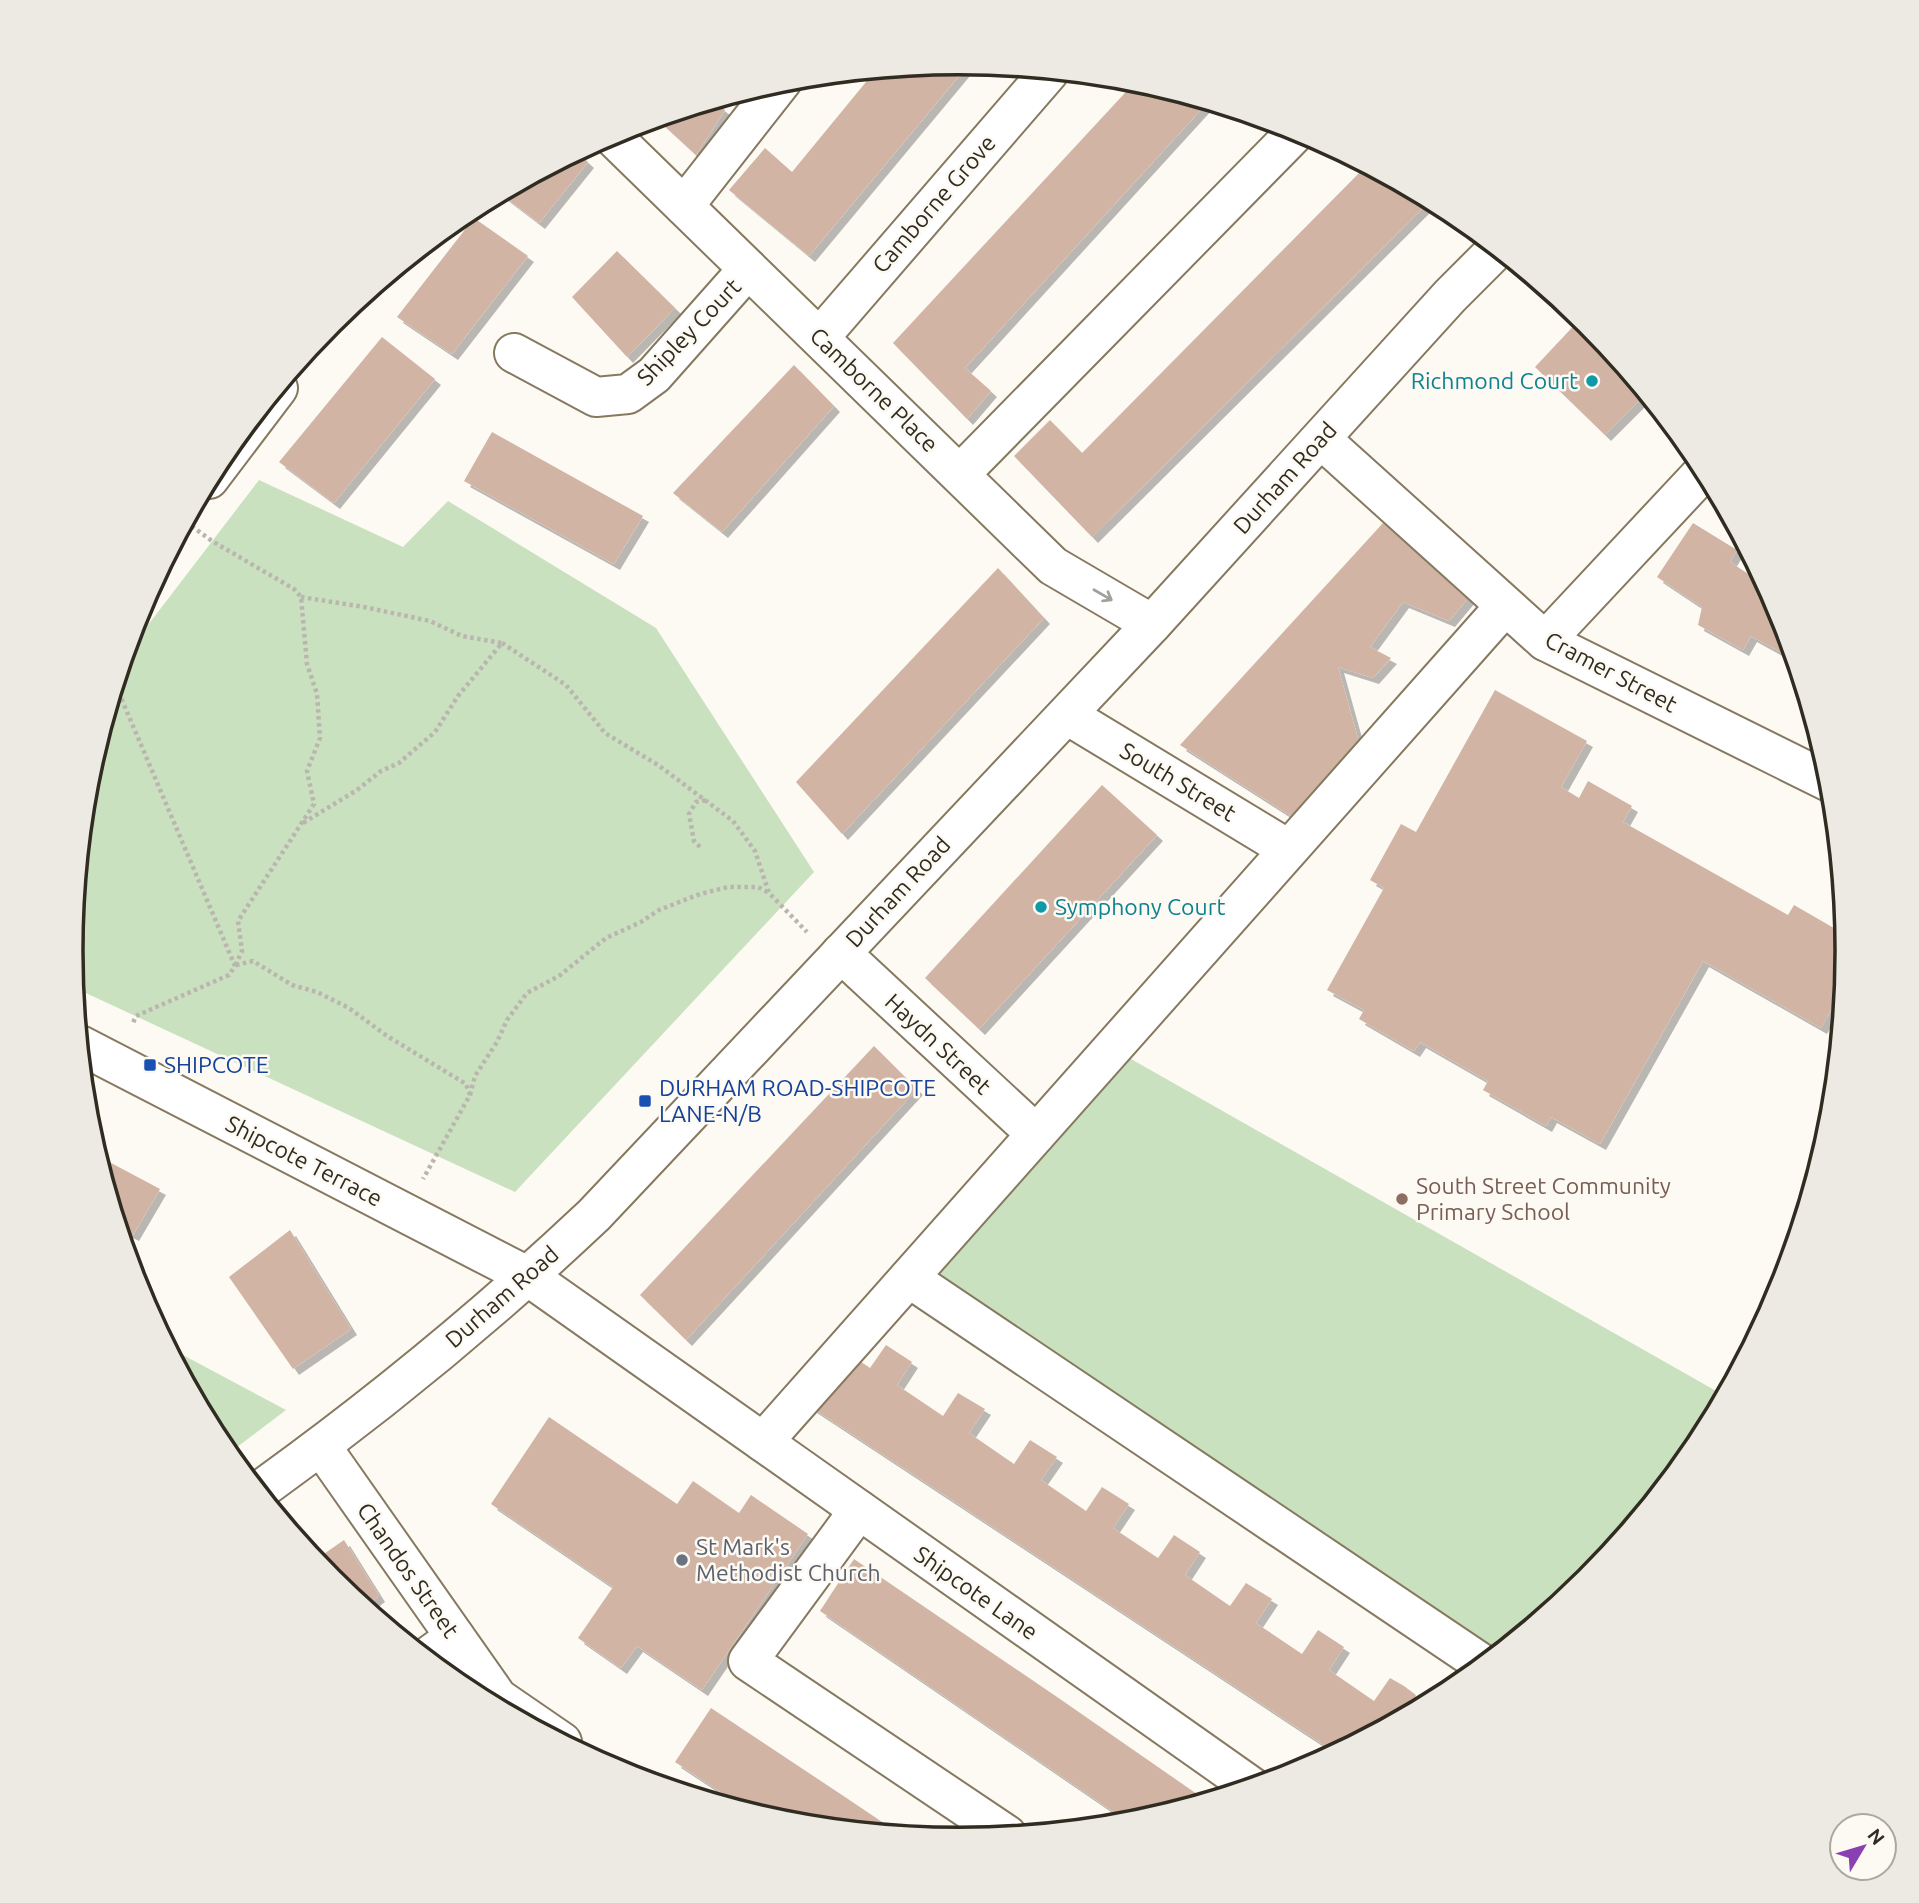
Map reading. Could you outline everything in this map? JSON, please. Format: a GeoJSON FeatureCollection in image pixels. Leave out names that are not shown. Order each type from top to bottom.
{"type":"FeatureCollection","features":[{"type":"Feature","properties":{"kind":"street","name":"Camborne Grove"},"geometry":{"type":"LineString","coordinates":[[820,337],[1042,80]]}},
{"type":"Feature","properties":{"kind":"street"},"geometry":{"type":"LineString","coordinates":[[684,206],[770,96]]}},
{"type":"Feature","properties":{"kind":"street"},"geometry":{"type":"LineString","coordinates":[[960,474],[1289,140]]}},
{"type":"Feature","properties":{"kind":"street","name":"Camborne Place"},"geometry":{"type":"LineString","coordinates":[[620,144],[1054,566],[1152,624]]}},
{"type":"Feature","properties":{"kind":"street","name":"Durham Road"},"geometry":{"type":"LineString","coordinates":[[265,1486],[321,1446],[528,1277],[594,1215],[1067,715],[1450,296],[1491,255]]}},
{"type":"Feature","properties":{"kind":"street","name":"Shipley Court"},"geometry":{"type":"LineString","coordinates":[[514,353],[596,397],[628,394],[654,375],[748,269]]}},
{"type":"Feature","properties":{"kind":"street","name":"Cramer Street"},"geometry":{"type":"LineString","coordinates":[[1321,439],[1545,641],[1818,776]]}},
{"type":"Feature","properties":{"kind":"street"},"geometry":{"type":"LineString","coordinates":[[1545,641],[1697,479]]}},
{"type":"Feature","properties":{"kind":"street"},"geometry":{"type":"LineString","coordinates":[[763,1442],[1505,606]]}},
{"type":"Feature","properties":{"kind":"street","name":"South Street"},"geometry":{"type":"LineString","coordinates":[[1067,715],[1288,849]]}},
{"type":"Feature","properties":{"kind":"street","name":"Haydn Street"},"geometry":{"type":"LineString","coordinates":[[838,957],[1036,1134]]}},
{"type":"Feature","properties":{"kind":"street","name":"Shipcote Terrace"},"geometry":{"type":"LineString","coordinates":[[96,1053],[528,1277]]}},
{"type":"Feature","properties":{"kind":"street","name":"Shipcote Lane"},"geometry":{"type":"LineString","coordinates":[[528,1277],[1243,1780]]}},
{"type":"Feature","properties":{"kind":"street"},"geometry":{"type":"LineString","coordinates":[[909,1278],[1476,1659]]}},
{"type":"Feature","properties":{"kind":"street","name":"Chandos Street"},"geometry":{"type":"LineString","coordinates":[[321,1446],[441,1648],[489,1690]]}},
{"type":"Feature","properties":{"kind":"street"},"geometry":{"type":"LineString","coordinates":[[859,1510],[748,1661],[995,1827]]}},
{"type":"Feature","properties":{"kind":"path"},"geometry":{"type":"LineString","coordinates":[[96,1053],[136,1016],[229,975],[242,951],[238,921],[314,804],[307,771],[320,738],[317,694],[307,664],[301,597],[294,589],[193,527]]}},
{"type":"Feature","properties":{"kind":"path"},"geometry":{"type":"LineString","coordinates":[[301,597],[430,621],[462,636],[502,643],[566,685],[605,733],[658,765],[733,821],[755,851],[769,893]]}},
{"type":"Feature","properties":{"kind":"path"},"geometry":{"type":"LineString","coordinates":[[303,823],[357,790],[381,771],[399,763],[435,732],[458,696],[502,643]]}},
{"type":"Feature","properties":{"kind":"path"},"geometry":{"type":"LineString","coordinates":[[121,698],[235,965]]}},
{"type":"Feature","properties":{"kind":"path"},"geometry":{"type":"LineString","coordinates":[[700,847],[694,841],[689,814],[696,802],[707,800]]}},
{"type":"Feature","properties":{"kind":"path"},"geometry":{"type":"LineString","coordinates":[[404,1213],[470,1095],[475,1076],[497,1042],[507,1020],[527,993],[559,976],[606,938],[641,922],[659,910],[700,894],[727,887],[758,887],[769,893],[838,957]]}},
{"type":"Feature","properties":{"kind":"path"},"geometry":{"type":"LineString","coordinates":[[235,965],[253,961],[292,985],[317,992],[349,1007],[387,1036],[466,1084],[470,1095]]}},
{"type":"Feature","properties":{"kind":"green space"},"geometry":{"type":"Polygon","coordinates":[[[259,480],[403,547],[448,501],[656,628],[814,872],[515,1192],[84,992],[85,894],[100,781],[113,725],[145,628],[259,480]]]}},
{"type":"Feature","properties":{"kind":"green space"},"geometry":{"type":"Polygon","coordinates":[[[1124,1055],[1717,1391],[1655,1485],[1618,1529],[1579,1571],[1485,1653],[930,1274],[1124,1055]]]}},
{"type":"Feature","properties":{"kind":"green space"},"geometry":{"type":"Polygon","coordinates":[[[182,1355],[286,1410],[237,1447],[182,1355]]]}},
{"type":"Feature","properties":{"kind":"building"},"geometry":{"type":"Polygon","coordinates":[[[960,75],[809,256],[729,190],[765,148],[792,172],[867,81],[960,75]]]}},
{"type":"Feature","properties":{"kind":"building"},"geometry":{"type":"Polygon","coordinates":[[[1126,91],[1201,110],[965,368],[991,391],[967,419],[893,343],[1126,91]]]}},
{"type":"Feature","properties":{"kind":"building"},"geometry":{"type":"Polygon","coordinates":[[[723,108],[725,110],[696,155],[665,127],[723,108]]]}},
{"type":"Feature","properties":{"kind":"building"},"geometry":{"type":"Polygon","coordinates":[[[586,160],[588,162],[539,223],[509,200],[586,160]]]}},
{"type":"Feature","properties":{"kind":"building"},"geometry":{"type":"Polygon","coordinates":[[[1359,173],[1423,208],[1092,537],[1014,456],[1050,420],[1082,453],[1359,173]]]}},
{"type":"Feature","properties":{"kind":"building"},"geometry":{"type":"Polygon","coordinates":[[[477,220],[528,256],[452,354],[397,317],[467,227],[477,220]]]}},
{"type":"Feature","properties":{"kind":"building"},"geometry":{"type":"Polygon","coordinates":[[[617,251],[675,308],[627,357],[572,297],[617,251]]]}},
{"type":"Feature","properties":{"kind":"building","name":"Richmond Court"},"geometry":{"type":"Polygon","coordinates":[[[1573,326],[1640,400],[1605,435],[1535,367],[1573,326]]]}},
{"type":"Feature","properties":{"kind":"building"},"geometry":{"type":"Polygon","coordinates":[[[382,337],[435,379],[334,503],[279,462],[382,337]]]}},
{"type":"Feature","properties":{"kind":"building"},"geometry":{"type":"Polygon","coordinates":[[[794,365],[834,406],[722,532],[673,493],[794,365]]]}},
{"type":"Feature","properties":{"kind":"building"},"geometry":{"type":"Polygon","coordinates":[[[492,432],[643,516],[614,564],[464,481],[492,432]]]}},
{"type":"Feature","properties":{"kind":"building"},"geometry":{"type":"Polygon","coordinates":[[[1383,523],[1469,597],[1449,621],[1403,602],[1370,647],[1391,658],[1373,678],[1338,667],[1365,764],[1302,823],[1180,745],[1383,523]]]}},
{"type":"Feature","properties":{"kind":"building"},"geometry":{"type":"Polygon","coordinates":[[[1693,523],[1737,550],[1730,562],[1750,575],[1783,654],[1751,636],[1743,650],[1698,625],[1702,607],[1657,577],[1693,523]]]}},
{"type":"Feature","properties":{"kind":"building"},"geometry":{"type":"Polygon","coordinates":[[[998,568],[1044,618],[842,834],[796,782],[998,568]]]}},
{"type":"Feature","properties":{"kind":"building"},"geometry":{"type":"Polygon","coordinates":[[[1495,690],[1587,741],[1561,787],[1579,798],[1588,781],[1632,806],[1623,822],[1788,915],[1794,905],[1835,929],[1834,1004],[1821,1028],[1703,961],[1600,1144],[1551,1117],[1546,1126],[1483,1090],[1488,1081],[1420,1042],[1414,1051],[1359,1019],[1364,1010],[1327,990],[1384,888],[1370,880],[1401,824],[1416,832],[1495,690]]]}},
{"type":"Feature","properties":{"kind":"building","name":"Symphony Court"},"geometry":{"type":"Polygon","coordinates":[[[1102,785],[1157,835],[979,1029],[925,978],[1102,785]]]}},
{"type":"Feature","properties":{"kind":"building"},"geometry":{"type":"Polygon","coordinates":[[[874,1046],[917,1089],[686,1340],[640,1295],[874,1046]]]}},
{"type":"Feature","properties":{"kind":"building"},"geometry":{"type":"Polygon","coordinates":[[[109,1162],[160,1189],[133,1235],[130,1233],[109,1162]]]}},
{"type":"Feature","properties":{"kind":"building"},"geometry":{"type":"Polygon","coordinates":[[[290,1230],[351,1329],[293,1369],[229,1277],[290,1230]]]}},
{"type":"Feature","properties":{"kind":"building"},"geometry":{"type":"Polygon","coordinates":[[[886,1345],[912,1362],[897,1385],[943,1416],[958,1393],[985,1409],[969,1433],[1014,1464],[1030,1440],[1057,1457],[1041,1480],[1086,1511],[1102,1487],[1129,1504],[1113,1528],[1158,1558],[1174,1535],[1200,1552],[1185,1575],[1230,1606],[1246,1583],[1272,1599],[1256,1623],[1302,1654],[1318,1630],[1344,1647],[1329,1670],[1374,1701],[1390,1678],[1416,1695],[1412,1701],[1398,1710],[1326,1747],[811,1407],[848,1353],[870,1368],[886,1345]]]}},
{"type":"Feature","properties":{"kind":"building","name":"St Mark's Methodist Church"},"geometry":{"type":"Polygon","coordinates":[[[549,1417],[677,1504],[693,1481],[739,1513],[751,1495],[808,1534],[702,1690],[637,1646],[621,1668],[578,1638],[613,1587],[491,1504],[549,1417]]]}},
{"type":"Feature","properties":{"kind":"building"},"geometry":{"type":"Polygon","coordinates":[[[344,1540],[379,1596],[372,1601],[324,1554],[344,1540]]]}},
{"type":"Feature","properties":{"kind":"building"},"geometry":{"type":"Polygon","coordinates":[[[854,1559],[1198,1794],[1116,1813],[820,1611],[854,1559]]]}},
{"type":"Feature","properties":{"kind":"building"},"geometry":{"type":"Polygon","coordinates":[[[711,1708],[885,1824],[789,1811],[733,1798],[675,1762],[711,1708]]]}},
{"type":"Feature","properties":{"kind":"place","name":"Richmond Court"},"geometry":{"type":"Point","coordinates":[1592,381]}},
{"type":"Feature","properties":{"kind":"place","name":"Symphony Court"},"geometry":{"type":"Point","coordinates":[1041,907]}},
{"type":"Feature","properties":{"kind":"place","name":"SHIPCOTE"},"geometry":{"type":"Point","coordinates":[150,1065]}},
{"type":"Feature","properties":{"kind":"place","name":"DURHAM ROAD-SHIPCOTE LANE-N/B"},"geometry":{"type":"Point","coordinates":[645,1101]}},
{"type":"Feature","properties":{"kind":"place","name":"South Street Community Primary School"},"geometry":{"type":"Point","coordinates":[1402,1199]}},
{"type":"Feature","properties":{"kind":"place","name":"St Mark's Methodist Church"},"geometry":{"type":"Point","coordinates":[682,1560]}}]}
